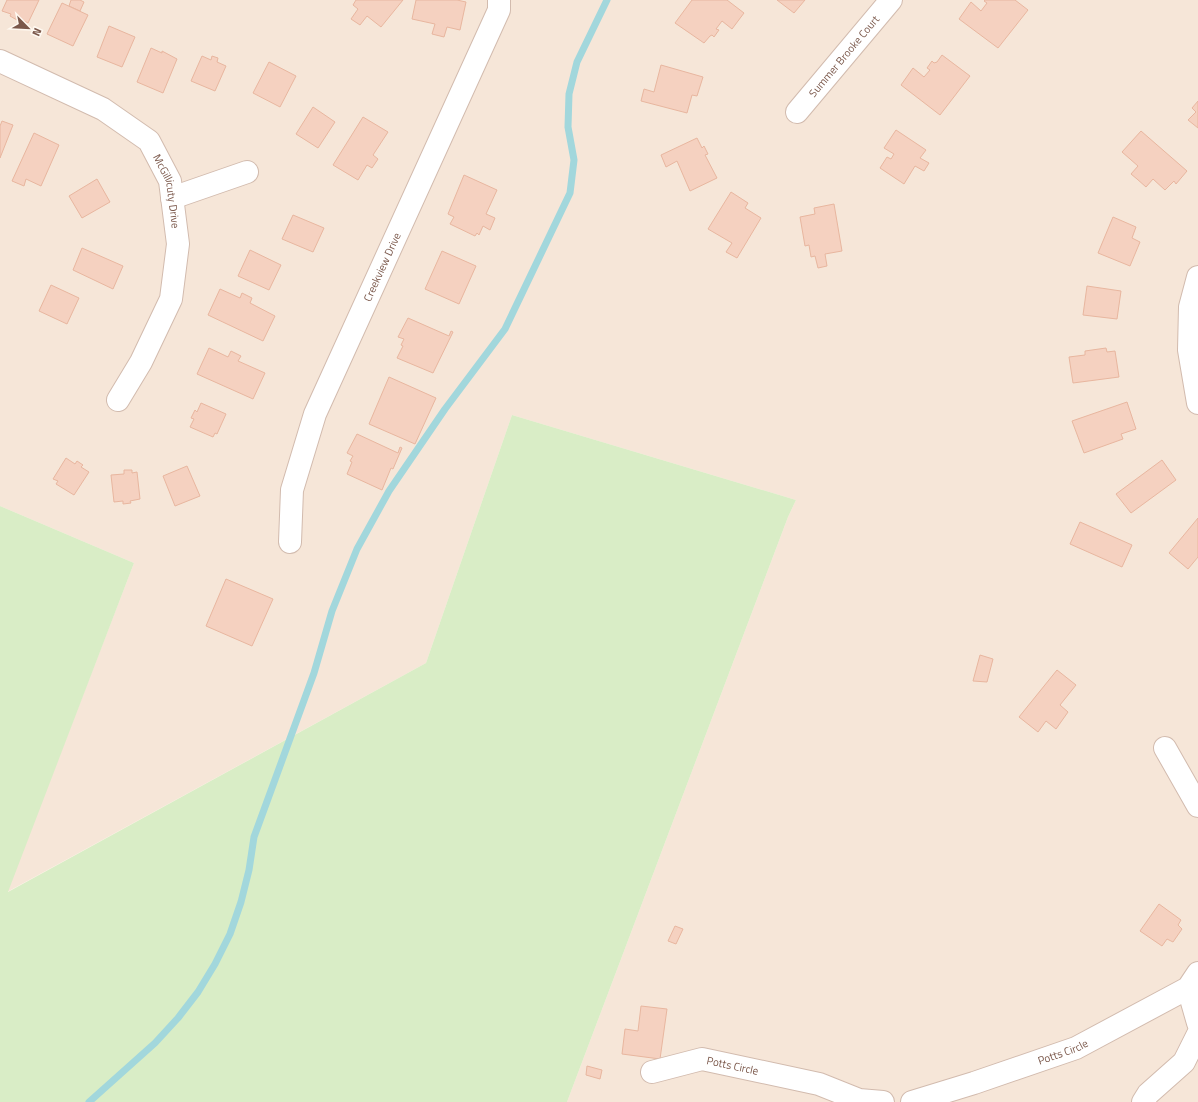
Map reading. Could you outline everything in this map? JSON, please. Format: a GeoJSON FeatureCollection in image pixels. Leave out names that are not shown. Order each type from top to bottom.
{"type":"FeatureCollection","features":[{"type":"Feature","properties":{"kind":"street","name":"Creekview Drive"},"geometry":{"type":"LineString","coordinates":[[290,542],[292,490],[315,414],[499,10],[499,0]]}},
{"type":"Feature","properties":{"kind":"street","name":"Summer Brooke Court"},"geometry":{"type":"LineString","coordinates":[[797,112],[891,0]]}},
{"type":"Feature","properties":{"kind":"street","name":"McGillicuty Drive"},"geometry":{"type":"LineString","coordinates":[[0,61],[103,109],[149,141],[170,180],[178,244],[170,300],[141,362],[118,400]]}},
{"type":"Feature","properties":{"kind":"street"},"geometry":{"type":"LineString","coordinates":[[172,198],[247,172]]}},
{"type":"Feature","properties":{"kind":"street"},"geometry":{"type":"LineString","coordinates":[[1198,277],[1190,307],[1188,350],[1198,403]]}},
{"type":"Feature","properties":{"kind":"street"},"geometry":{"type":"LineString","coordinates":[[1165,748],[1198,806]]}},
{"type":"Feature","properties":{"kind":"street"},"geometry":{"type":"LineString","coordinates":[[1193,981],[1198,1023]]}},
{"type":"Feature","properties":{"kind":"street","name":"Potts Circle"},"geometry":{"type":"LineString","coordinates":[[912,1102],[974,1083],[1076,1048],[1193,981]]}},
{"type":"Feature","properties":{"kind":"street"},"geometry":{"type":"LineString","coordinates":[[1142,1102],[1148,1094],[1184,1062],[1198,1034]]}},
{"type":"Feature","properties":{"kind":"street","name":"Potts Circle"},"geometry":{"type":"LineString","coordinates":[[652,1072],[702,1059],[819,1084],[859,1100],[883,1102]]}},
{"type":"Feature","properties":{"kind":"shaded area"},"geometry":{"type":"Polygon","coordinates":[[[0,0],[1198,0],[1198,1102],[567,1102],[788,517],[796,500],[512,415],[426,663],[7,892],[134,563],[0,506],[0,0]]]}},
{"type":"Feature","properties":{"kind":"green space"},"geometry":{"type":"Polygon","coordinates":[[[512,415],[796,500],[788,517],[567,1102],[0,1102],[0,506],[134,563],[8,892],[426,663],[512,415]]]}},
{"type":"Feature","properties":{"kind":"building"},"geometry":{"type":"Polygon","coordinates":[[[7,0],[39,0],[28,23],[18,18],[17,20],[10,16],[11,14],[2,11],[7,0]]]}},
{"type":"Feature","properties":{"kind":"building"},"geometry":{"type":"Polygon","coordinates":[[[71,0],[80,0],[84,2],[80,11],[69,6],[71,0]]]}},
{"type":"Feature","properties":{"kind":"building"},"geometry":{"type":"Polygon","coordinates":[[[356,0],[403,0],[381,27],[367,16],[360,25],[351,19],[358,9],[353,5],[356,0]]]}},
{"type":"Feature","properties":{"kind":"building"},"geometry":{"type":"Polygon","coordinates":[[[416,0],[457,0],[466,2],[460,30],[447,27],[444,37],[432,34],[435,24],[412,19],[416,0]]]}},
{"type":"Feature","properties":{"kind":"building"},"geometry":{"type":"Polygon","coordinates":[[[692,0],[727,0],[744,13],[732,29],[722,21],[716,29],[719,30],[714,37],[712,35],[710,36],[704,43],[675,23],[692,0]]]}},
{"type":"Feature","properties":{"kind":"building"},"geometry":{"type":"Polygon","coordinates":[[[777,0],[805,0],[794,13],[777,0]]]}},
{"type":"Feature","properties":{"kind":"building"},"geometry":{"type":"Polygon","coordinates":[[[1015,0],[1028,10],[998,48],[959,19],[971,2],[981,11],[987,3],[984,1],[1015,0]]]}},
{"type":"Feature","properties":{"kind":"building"},"geometry":{"type":"Polygon","coordinates":[[[62,3],[88,15],[73,46],[47,34],[62,3]]]}},
{"type":"Feature","properties":{"kind":"building"},"geometry":{"type":"Polygon","coordinates":[[[109,26],[135,37],[122,67],[97,57],[109,26]]]}},
{"type":"Feature","properties":{"kind":"building"},"geometry":{"type":"Polygon","coordinates":[[[151,48],[162,53],[162,51],[177,59],[163,93],[137,82],[151,48]]]}},
{"type":"Feature","properties":{"kind":"building"},"geometry":{"type":"Polygon","coordinates":[[[942,55],[970,76],[940,115],[901,85],[913,68],[924,77],[930,70],[927,68],[932,61],[934,63],[937,62],[942,55]]]}},
{"type":"Feature","properties":{"kind":"building"},"geometry":{"type":"Polygon","coordinates":[[[202,56],[211,60],[212,56],[218,58],[217,62],[226,66],[215,91],[191,81],[202,56]]]}},
{"type":"Feature","properties":{"kind":"building"},"geometry":{"type":"Polygon","coordinates":[[[269,62],[296,76],[280,107],[253,93],[269,62]]]}},
{"type":"Feature","properties":{"kind":"building"},"geometry":{"type":"Polygon","coordinates":[[[661,65],[703,77],[697,96],[692,95],[687,113],[641,101],[644,89],[654,92],[661,65]]]}},
{"type":"Feature","properties":{"kind":"building"},"geometry":{"type":"Polygon","coordinates":[[[1198,101],[1198,128],[1188,120],[1196,112],[1192,108],[1198,101]]]}},
{"type":"Feature","properties":{"kind":"building"},"geometry":{"type":"Polygon","coordinates":[[[313,107],[335,122],[318,148],[296,134],[313,107]]]}},
{"type":"Feature","properties":{"kind":"building"},"geometry":{"type":"Polygon","coordinates":[[[363,117],[388,132],[373,155],[378,159],[372,168],[367,165],[358,180],[333,165],[363,117]]]}},
{"type":"Feature","properties":{"kind":"building"},"geometry":{"type":"Polygon","coordinates":[[[2,121],[13,125],[0,158],[0,126],[2,121]]]}},
{"type":"Feature","properties":{"kind":"building"},"geometry":{"type":"Polygon","coordinates":[[[896,130],[926,150],[920,158],[929,163],[924,171],[915,166],[904,184],[880,168],[887,157],[891,159],[894,154],[884,148],[896,130]]]}},
{"type":"Feature","properties":{"kind":"building"},"geometry":{"type":"Polygon","coordinates":[[[1141,131],[1187,171],[1176,184],[1174,181],[1165,190],[1153,179],[1146,187],[1131,174],[1138,166],[1122,152],[1141,131]]]}},
{"type":"Feature","properties":{"kind":"building"},"geometry":{"type":"Polygon","coordinates":[[[34,133],[59,145],[41,186],[26,179],[24,186],[12,181],[34,133]]]}},
{"type":"Feature","properties":{"kind":"building"},"geometry":{"type":"Polygon","coordinates":[[[697,138],[702,148],[704,146],[708,154],[705,155],[717,178],[690,191],[677,161],[666,167],[661,155],[697,138]]]}},
{"type":"Feature","properties":{"kind":"building"},"geometry":{"type":"Polygon","coordinates":[[[464,175],[497,190],[486,214],[495,218],[490,230],[483,226],[479,235],[477,233],[475,236],[450,224],[454,217],[448,214],[464,175]]]}},
{"type":"Feature","properties":{"kind":"building"},"geometry":{"type":"Polygon","coordinates":[[[97,179],[110,202],[82,218],[69,196],[97,179]]]}},
{"type":"Feature","properties":{"kind":"building"},"geometry":{"type":"Polygon","coordinates":[[[731,192],[748,203],[745,208],[761,218],[737,258],[726,252],[732,243],[708,229],[731,192]]]}},
{"type":"Feature","properties":{"kind":"building"},"geometry":{"type":"Polygon","coordinates":[[[834,204],[842,251],[825,254],[827,266],[818,268],[815,256],[811,257],[809,245],[805,246],[800,217],[815,214],[814,208],[834,204]]]}},
{"type":"Feature","properties":{"kind":"building"},"geometry":{"type":"Polygon","coordinates":[[[293,215],[324,228],[313,252],[282,239],[293,215]]]}},
{"type":"Feature","properties":{"kind":"building"},"geometry":{"type":"Polygon","coordinates":[[[1113,217],[1136,227],[1132,238],[1140,242],[1130,266],[1098,253],[1113,217]]]}},
{"type":"Feature","properties":{"kind":"building"},"geometry":{"type":"Polygon","coordinates":[[[82,248],[123,266],[113,289],[73,270],[82,248]]]}},
{"type":"Feature","properties":{"kind":"building"},"geometry":{"type":"Polygon","coordinates":[[[250,250],[281,265],[269,290],[238,276],[250,250]]]}},
{"type":"Feature","properties":{"kind":"building"},"geometry":{"type":"Polygon","coordinates":[[[442,251],[476,266],[459,304],[425,289],[442,251]]]}},
{"type":"Feature","properties":{"kind":"building"},"geometry":{"type":"Polygon","coordinates":[[[51,285],[79,298],[67,324],[39,311],[51,285]]]}},
{"type":"Feature","properties":{"kind":"building"},"geometry":{"type":"Polygon","coordinates":[[[1087,286],[1121,291],[1117,319],[1083,315],[1087,286]]]}},
{"type":"Feature","properties":{"kind":"building"},"geometry":{"type":"Polygon","coordinates":[[[220,289],[240,298],[242,293],[252,298],[250,303],[275,316],[263,341],[208,315],[220,289]]]}},
{"type":"Feature","properties":{"kind":"building"},"geometry":{"type":"Polygon","coordinates":[[[408,318],[449,336],[451,331],[453,332],[433,373],[397,358],[403,346],[401,345],[404,339],[398,337],[408,318]]]}},
{"type":"Feature","properties":{"kind":"building"},"geometry":{"type":"Polygon","coordinates":[[[209,348],[228,357],[231,351],[241,356],[238,361],[265,373],[253,399],[197,374],[209,348]]]}},
{"type":"Feature","properties":{"kind":"building"},"geometry":{"type":"Polygon","coordinates":[[[1106,348],[1107,352],[1115,351],[1119,377],[1073,383],[1069,357],[1085,355],[1085,351],[1106,348]]]}},
{"type":"Feature","properties":{"kind":"building"},"geometry":{"type":"Polygon","coordinates":[[[389,377],[436,398],[415,444],[369,424],[389,377]]]}},
{"type":"Feature","properties":{"kind":"building"},"geometry":{"type":"Polygon","coordinates":[[[1127,402],[1136,429],[1121,434],[1123,439],[1084,453],[1072,421],[1127,402]]]}},
{"type":"Feature","properties":{"kind":"building"},"geometry":{"type":"Polygon","coordinates":[[[201,403],[226,414],[217,434],[215,433],[213,437],[190,427],[194,419],[191,418],[195,410],[197,412],[201,403]]]}},
{"type":"Feature","properties":{"kind":"building"},"geometry":{"type":"Polygon","coordinates":[[[357,434],[398,453],[400,447],[402,448],[393,469],[391,468],[382,490],[347,474],[352,462],[350,461],[353,456],[347,453],[357,434]]]}},
{"type":"Feature","properties":{"kind":"building"},"geometry":{"type":"Polygon","coordinates":[[[66,458],[75,464],[77,461],[83,465],[81,467],[89,472],[74,495],[56,484],[58,481],[53,479],[66,458]]]}},
{"type":"Feature","properties":{"kind":"building"},"geometry":{"type":"Polygon","coordinates":[[[1162,460],[1176,480],[1131,513],[1116,494],[1162,460]]]}},
{"type":"Feature","properties":{"kind":"building"},"geometry":{"type":"Polygon","coordinates":[[[187,466],[200,496],[175,506],[163,476],[187,466]]]}},
{"type":"Feature","properties":{"kind":"building"},"geometry":{"type":"Polygon","coordinates":[[[124,470],[132,470],[132,473],[137,472],[140,499],[130,501],[131,503],[123,504],[123,501],[114,502],[111,475],[124,474],[124,470]]]}},
{"type":"Feature","properties":{"kind":"building"},"geometry":{"type":"Polygon","coordinates":[[[1198,518],[1198,557],[1188,569],[1169,553],[1198,518]]]}},
{"type":"Feature","properties":{"kind":"building"},"geometry":{"type":"Polygon","coordinates":[[[1080,522],[1132,545],[1122,567],[1070,544],[1080,522]]]}},
{"type":"Feature","properties":{"kind":"building"},"geometry":{"type":"Polygon","coordinates":[[[226,579],[273,599],[252,646],[206,626],[226,579]]]}},
{"type":"Feature","properties":{"kind":"building"},"geometry":{"type":"Polygon","coordinates":[[[980,655],[993,659],[987,682],[973,681],[980,655]]]}},
{"type":"Feature","properties":{"kind":"building"},"geometry":{"type":"Polygon","coordinates":[[[1057,670],[1076,685],[1060,705],[1068,712],[1056,729],[1046,721],[1038,732],[1019,717],[1057,670]]]}},
{"type":"Feature","properties":{"kind":"building"},"geometry":{"type":"Polygon","coordinates":[[[1159,904],[1181,920],[1178,925],[1182,929],[1173,942],[1167,939],[1162,946],[1140,931],[1159,904]]]}},
{"type":"Feature","properties":{"kind":"building"},"geometry":{"type":"Polygon","coordinates":[[[675,926],[683,929],[676,944],[668,941],[675,926]]]}},
{"type":"Feature","properties":{"kind":"building"},"geometry":{"type":"Polygon","coordinates":[[[641,1006],[667,1009],[660,1059],[622,1054],[625,1029],[638,1031],[641,1006]]]}},
{"type":"Feature","properties":{"kind":"building"},"geometry":{"type":"Polygon","coordinates":[[[587,1066],[602,1070],[600,1079],[586,1075],[587,1066]]]}},
{"type":"Feature","properties":{"kind":"waterway"},"geometry":{"type":"LineString","coordinates":[[89,1102],[155,1043],[178,1018],[198,992],[215,964],[230,934],[241,902],[249,870],[254,837],[314,673],[332,611],[357,549],[389,491],[445,409],[505,329],[570,193],[574,160],[568,127],[569,94],[577,62],[607,0]]}}]}
